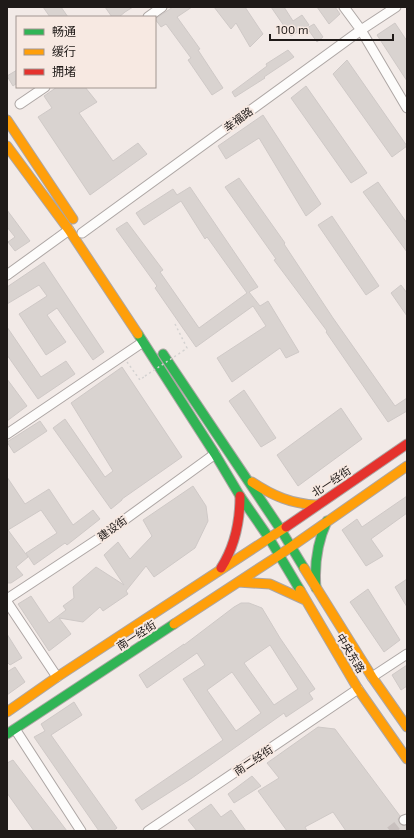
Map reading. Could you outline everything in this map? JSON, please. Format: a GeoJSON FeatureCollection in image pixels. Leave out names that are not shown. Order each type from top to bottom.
{"type":"FeatureCollection","features":[{"type":"Feature","properties":{"kind":"main road"},"geometry":{"type":"LineString","coordinates":[[7,120],[99,259]]}},
{"type":"Feature","properties":{"kind":"main road","name":"中央东路"},"geometry":{"type":"LineString","coordinates":[[7,146],[69,230],[143,342],[215,454],[240,496],[269,538],[278,556],[358,689],[407,759]]}},
{"type":"Feature","properties":{"kind":"main road","name":"中央东路"},"geometry":{"type":"LineString","coordinates":[[156,343],[281,530],[290,547],[372,677],[407,727]]}},
{"type":"Feature","properties":{"kind":"main road","name":"北一经街"},"geometry":{"type":"LineString","coordinates":[[269,538],[407,444]]}},
{"type":"Feature","properties":{"kind":"main road"},"geometry":{"type":"LineString","coordinates":[[278,556],[407,466]]}},
{"type":"Feature","properties":{"kind":"main road"},"geometry":{"type":"LineString","coordinates":[[248,480],[274,496],[289,502],[302,505],[317,505]]}},
{"type":"Feature","properties":{"kind":"main road"},"geometry":{"type":"LineString","coordinates":[[219,571],[236,540],[241,508],[240,496]]}},
{"type":"Feature","properties":{"kind":"main road"},"geometry":{"type":"LineString","coordinates":[[316,588],[314,570],[316,549],[327,521]]}},
{"type":"Feature","properties":{"kind":"main road","name":"南一经街"},"geometry":{"type":"LineString","coordinates":[[7,712],[57,677],[269,538]]}},
{"type":"Feature","properties":{"kind":"main road","name":"南一经街"},"geometry":{"type":"LineString","coordinates":[[11,732],[278,556]]}},
{"type":"Feature","properties":{"kind":"main road"},"geometry":{"type":"LineString","coordinates":[[238,582],[270,584],[305,600]]}},
{"type":"Feature","properties":{"kind":"street"},"geometry":{"type":"LineString","coordinates":[[149,16],[162,7]]}},
{"type":"Feature","properties":{"kind":"street"},"geometry":{"type":"LineString","coordinates":[[344,7],[361,30],[407,108]]}},
{"type":"Feature","properties":{"kind":"street","name":"幸福路"},"geometry":{"type":"LineString","coordinates":[[82,233],[361,30],[396,7]]}},
{"type":"Feature","properties":{"kind":"street"},"geometry":{"type":"LineString","coordinates":[[20,104],[44,88]]}},
{"type":"Feature","properties":{"kind":"street"},"geometry":{"type":"LineString","coordinates":[[7,275],[69,230]]}},
{"type":"Feature","properties":{"kind":"street"},"geometry":{"type":"LineString","coordinates":[[7,434],[143,342]]}},
{"type":"Feature","properties":{"kind":"street","name":"建设街"},"geometry":{"type":"LineString","coordinates":[[7,599],[98,539],[215,454]]}},
{"type":"Feature","properties":{"kind":"street"},"geometry":{"type":"LineString","coordinates":[[7,602],[57,677]]}},
{"type":"Feature","properties":{"kind":"street"},"geometry":{"type":"LineString","coordinates":[[372,677],[407,654]]}},
{"type":"Feature","properties":{"kind":"street","name":"南二经街"},"geometry":{"type":"LineString","coordinates":[[148,831],[358,689]]}},
{"type":"Feature","properties":{"kind":"street"},"geometry":{"type":"LineString","coordinates":[[11,732],[81,831]]}},
{"type":"Feature","properties":{"kind":"path"},"geometry":{"type":"LineString","coordinates":[[123,355],[140,380],[187,348],[175,324]]}},
{"type":"Feature","properties":{"kind":"building"},"geometry":{"type":"Polygon","coordinates":[[[43,7],[61,7],[67,16],[49,16],[43,7]]]}},
{"type":"Feature","properties":{"kind":"building"},"geometry":{"type":"Polygon","coordinates":[[[105,7],[133,7],[120,16],[111,16],[105,7]]]}},
{"type":"Feature","properties":{"kind":"building"},"geometry":{"type":"Polygon","coordinates":[[[173,7],[192,7],[177,17],[200,49],[198,50],[223,88],[212,95],[188,60],[191,58],[166,24],[161,27],[156,18],[173,7]]]}},
{"type":"Feature","properties":{"kind":"building"},"geometry":{"type":"Polygon","coordinates":[[[214,7],[245,7],[263,34],[250,47],[236,23],[231,29],[214,7]]]}},
{"type":"Feature","properties":{"kind":"building"},"geometry":{"type":"Polygon","coordinates":[[[271,7],[284,7],[293,21],[302,15],[309,25],[291,36],[271,7]]]}},
{"type":"Feature","properties":{"kind":"building"},"geometry":{"type":"Polygon","coordinates":[[[317,7],[335,7],[340,14],[329,24],[317,7]]]}},
{"type":"Feature","properties":{"kind":"building"},"geometry":{"type":"Polygon","coordinates":[[[395,23],[407,41],[407,81],[377,35],[395,23]]]}},
{"type":"Feature","properties":{"kind":"building"},"geometry":{"type":"Polygon","coordinates":[[[314,24],[323,37],[317,42],[307,28],[314,24]]]}},
{"type":"Feature","properties":{"kind":"building"},"geometry":{"type":"Polygon","coordinates":[[[288,50],[294,57],[235,97],[232,92],[267,66],[266,64],[288,50]]]}},
{"type":"Feature","properties":{"kind":"building"},"geometry":{"type":"Polygon","coordinates":[[[347,60],[407,146],[392,157],[333,74],[347,60]]]}},
{"type":"Feature","properties":{"kind":"building"},"geometry":{"type":"Polygon","coordinates":[[[16,71],[16,84],[13,86],[7,76],[16,71]]]}},
{"type":"Feature","properties":{"kind":"building"},"geometry":{"type":"Polygon","coordinates":[[[306,86],[367,173],[351,183],[291,98],[306,86]]]}},
{"type":"Feature","properties":{"kind":"building"},"geometry":{"type":"Polygon","coordinates":[[[56,88],[86,88],[97,102],[79,113],[113,161],[138,143],[147,154],[90,195],[38,117],[52,108],[44,96],[56,88]]]}},
{"type":"Feature","properties":{"kind":"building"},"geometry":{"type":"Polygon","coordinates":[[[263,115],[321,204],[306,216],[259,138],[226,159],[218,146],[263,115]]]}},
{"type":"Feature","properties":{"kind":"building"},"geometry":{"type":"Polygon","coordinates":[[[239,178],[285,243],[284,244],[333,318],[395,406],[407,398],[407,411],[388,422],[326,332],[327,331],[274,260],[276,259],[225,187],[239,178]]]}},
{"type":"Feature","properties":{"kind":"building"},"geometry":{"type":"Polygon","coordinates":[[[378,182],[407,223],[407,252],[363,192],[378,182]]]}},
{"type":"Feature","properties":{"kind":"building"},"geometry":{"type":"Polygon","coordinates":[[[190,187],[258,287],[249,292],[260,306],[268,301],[299,352],[286,358],[280,348],[232,382],[217,358],[266,326],[253,306],[196,347],[155,288],[157,286],[116,229],[127,222],[163,270],[160,272],[199,328],[247,293],[207,237],[205,239],[181,201],[144,225],[136,213],[173,189],[177,195],[190,187]]]}},
{"type":"Feature","properties":{"kind":"building"},"geometry":{"type":"Polygon","coordinates":[[[7,210],[30,241],[15,251],[8,242],[15,237],[7,227],[7,210]]]}},
{"type":"Feature","properties":{"kind":"building"},"geometry":{"type":"Polygon","coordinates":[[[332,216],[379,286],[366,295],[318,225],[332,216]]]}},
{"type":"Feature","properties":{"kind":"building"},"geometry":{"type":"Polygon","coordinates":[[[44,262],[104,352],[93,360],[57,308],[47,315],[66,342],[46,355],[19,314],[47,296],[39,285],[7,304],[7,287],[44,262]]]}},
{"type":"Feature","properties":{"kind":"building"},"geometry":{"type":"Polygon","coordinates":[[[401,285],[407,293],[407,316],[391,293],[401,285]]]}},
{"type":"Feature","properties":{"kind":"building"},"geometry":{"type":"Polygon","coordinates":[[[7,327],[41,377],[66,361],[75,374],[38,399],[7,355],[7,327]]]}},
{"type":"Feature","properties":{"kind":"building"},"geometry":{"type":"Polygon","coordinates":[[[122,367],[182,457],[122,499],[111,509],[53,428],[65,419],[105,477],[113,471],[71,403],[122,367]]]}},
{"type":"Feature","properties":{"kind":"building"},"geometry":{"type":"Polygon","coordinates":[[[7,379],[27,406],[7,421],[7,379]]]}},
{"type":"Feature","properties":{"kind":"building"},"geometry":{"type":"Polygon","coordinates":[[[244,390],[276,438],[261,447],[229,401],[244,390]]]}},
{"type":"Feature","properties":{"kind":"building"},"geometry":{"type":"Polygon","coordinates":[[[341,408],[362,439],[298,486],[277,455],[341,408]]]}},
{"type":"Feature","properties":{"kind":"building"},"geometry":{"type":"Polygon","coordinates":[[[40,421],[47,431],[14,453],[7,442],[40,421]]]}},
{"type":"Feature","properties":{"kind":"building"},"geometry":{"type":"Polygon","coordinates":[[[7,477],[25,504],[49,489],[73,525],[93,510],[100,519],[67,545],[65,543],[34,565],[26,553],[57,533],[41,510],[8,530],[28,557],[16,567],[23,575],[11,583],[7,583],[7,477]]]}},
{"type":"Feature","properties":{"kind":"building"},"geometry":{"type":"Polygon","coordinates":[[[193,486],[206,506],[208,521],[195,548],[154,577],[146,566],[126,591],[128,594],[103,611],[100,607],[83,622],[59,618],[71,634],[49,651],[18,604],[31,596],[49,623],[66,610],[63,606],[74,598],[73,587],[96,567],[124,585],[104,555],[118,542],[130,559],[152,536],[143,520],[193,486]]]}},
{"type":"Feature","properties":{"kind":"building"},"geometry":{"type":"Polygon","coordinates":[[[407,496],[407,513],[371,539],[383,556],[366,566],[342,530],[357,519],[362,527],[407,496]]]}},
{"type":"Feature","properties":{"kind":"building"},"geometry":{"type":"Polygon","coordinates":[[[407,579],[407,607],[395,587],[407,579]]]}},
{"type":"Feature","properties":{"kind":"building"},"geometry":{"type":"Polygon","coordinates":[[[368,589],[400,640],[384,652],[350,602],[368,589]]]}},
{"type":"Feature","properties":{"kind":"building"},"geometry":{"type":"Polygon","coordinates":[[[241,603],[249,603],[262,608],[280,638],[315,689],[309,693],[313,699],[286,717],[284,713],[192,778],[142,810],[135,800],[223,740],[183,679],[205,665],[197,653],[147,688],[139,675],[184,645],[241,603]],[[270,645],[244,663],[274,705],[298,689],[270,645]],[[232,672],[207,690],[236,731],[261,713],[232,672]]]}},
{"type":"Feature","properties":{"kind":"building"},"geometry":{"type":"Polygon","coordinates":[[[7,634],[22,658],[10,665],[7,662],[7,634]]]}},
{"type":"Feature","properties":{"kind":"building"},"geometry":{"type":"Polygon","coordinates":[[[407,665],[407,686],[401,690],[392,675],[407,665]]]}},
{"type":"Feature","properties":{"kind":"building"},"geometry":{"type":"Polygon","coordinates":[[[15,667],[25,682],[7,695],[7,672],[15,667]]]}},
{"type":"Feature","properties":{"kind":"building"},"geometry":{"type":"Polygon","coordinates":[[[74,702],[82,715],[51,735],[117,828],[113,831],[99,831],[34,737],[45,731],[41,724],[74,702]]]}},
{"type":"Feature","properties":{"kind":"building"},"geometry":{"type":"Polygon","coordinates":[[[318,727],[335,729],[400,816],[398,819],[400,824],[407,826],[407,831],[346,831],[333,812],[305,827],[307,831],[287,831],[258,791],[279,778],[267,763],[318,727]]]}},
{"type":"Feature","properties":{"kind":"building"},"geometry":{"type":"Polygon","coordinates":[[[13,760],[67,831],[34,831],[7,793],[7,763],[13,760]]]}},
{"type":"Feature","properties":{"kind":"building"},"geometry":{"type":"Polygon","coordinates":[[[252,776],[261,786],[234,803],[228,794],[252,776]]]}},
{"type":"Feature","properties":{"kind":"building"},"geometry":{"type":"Polygon","coordinates":[[[211,804],[221,817],[231,810],[246,831],[197,831],[188,820],[211,804]]]}},
{"type":"Feature","properties":{"kind":"tunnel"},"geometry":{"type":"LineString","coordinates":[[390,831],[404,820]]}},
{"type":"Feature","properties":{"kind":"traffic: fast"},"geometry":{"type":"LineString","coordinates":[[138,334],[215,454],[240,496],[269,538],[300,590]]}},
{"type":"Feature","properties":{"kind":"traffic: fast"},"geometry":{"type":"LineString","coordinates":[[163,354],[281,530],[304,568]]}},
{"type":"Feature","properties":{"kind":"traffic: fast"},"geometry":{"type":"LineString","coordinates":[[316,588],[315,570],[317,554],[327,521]]}},
{"type":"Feature","properties":{"kind":"traffic: fast"},"geometry":{"type":"LineString","coordinates":[[7,734],[174,624]]}},
{"type":"Feature","properties":{"kind":"traffic: slow"},"geometry":{"type":"LineString","coordinates":[[7,120],[73,219]]}},
{"type":"Feature","properties":{"kind":"traffic: slow"},"geometry":{"type":"LineString","coordinates":[[7,146],[69,230],[138,334]]}},
{"type":"Feature","properties":{"kind":"traffic: slow"},"geometry":{"type":"LineString","coordinates":[[174,624],[278,556],[407,466]]}},
{"type":"Feature","properties":{"kind":"traffic: slow"},"geometry":{"type":"LineString","coordinates":[[252,482],[291,501],[317,505]]}},
{"type":"Feature","properties":{"kind":"traffic: slow"},"geometry":{"type":"LineString","coordinates":[[7,712],[57,677],[286,527]]}},
{"type":"Feature","properties":{"kind":"traffic: slow"},"geometry":{"type":"LineString","coordinates":[[304,568],[372,677],[407,727]]}},
{"type":"Feature","properties":{"kind":"traffic: slow"},"geometry":{"type":"LineString","coordinates":[[238,582],[270,584],[305,600]]}},
{"type":"Feature","properties":{"kind":"traffic: slow"},"geometry":{"type":"LineString","coordinates":[[300,590],[358,689],[407,759]]}},
{"type":"Feature","properties":{"kind":"traffic: jam"},"geometry":{"type":"LineString","coordinates":[[286,527],[407,444]]}},
{"type":"Feature","properties":{"kind":"traffic: jam"},"geometry":{"type":"LineString","coordinates":[[221,568],[230,551],[236,534],[240,496]]}}]}
